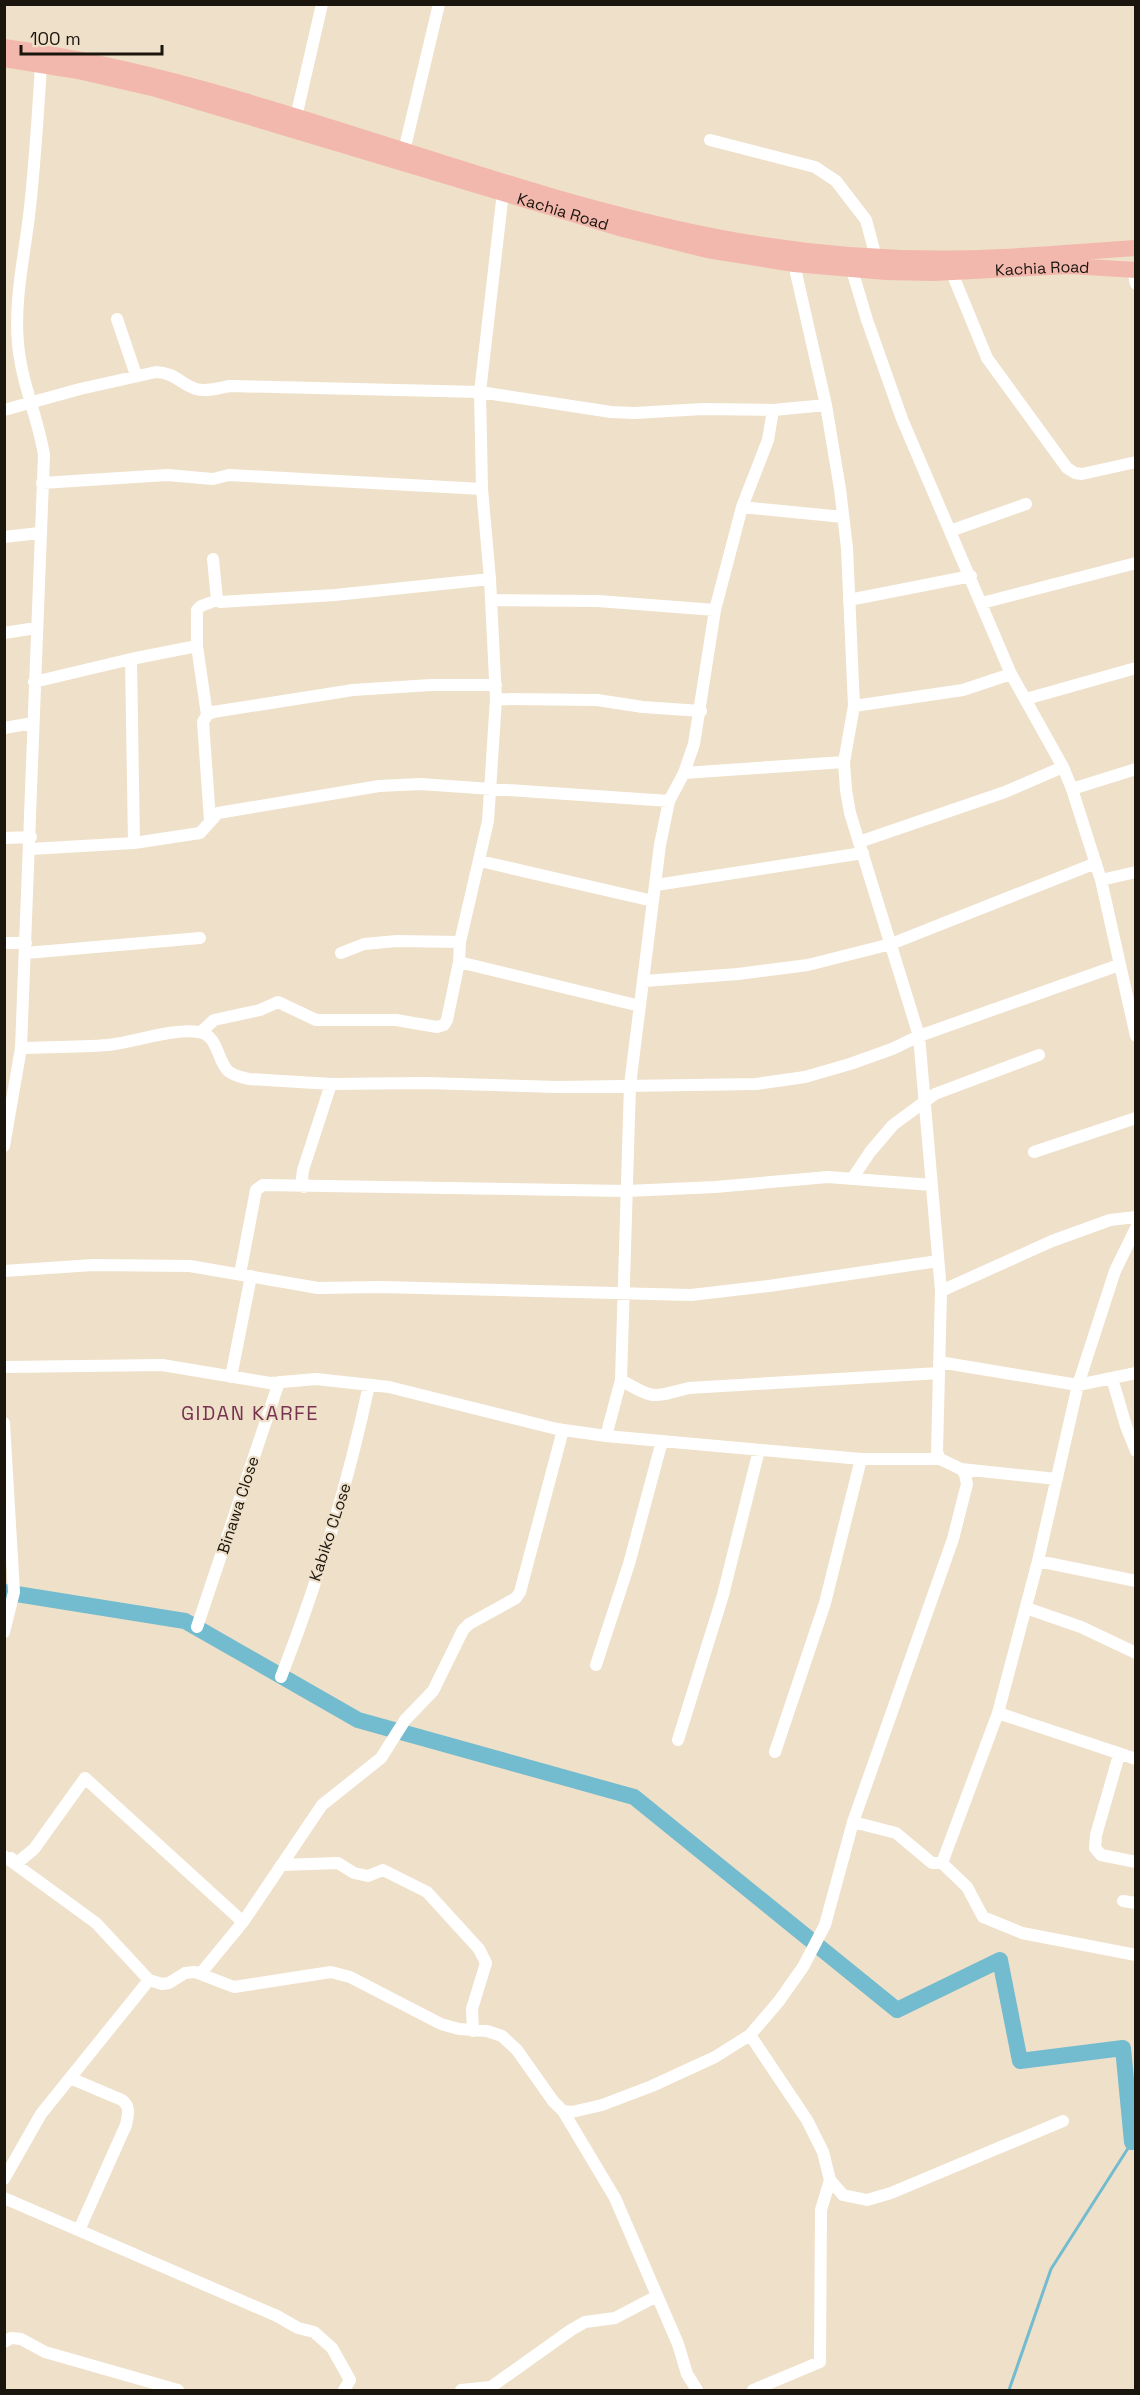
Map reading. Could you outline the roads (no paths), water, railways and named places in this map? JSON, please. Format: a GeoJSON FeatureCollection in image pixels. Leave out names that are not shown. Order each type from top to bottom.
{"type":"FeatureCollection","features":[{"type":"Feature","properties":{"kind":"highway","name":"Kachia Road"},"geometry":{"type":"LineString","coordinates":[[4,47],[115,66],[296,117],[336,136],[503,192],[666,241],[707,250],[794,264],[852,270],[952,273],[1070,266],[1135,275]]}},
{"type":"Feature","properties":{"kind":"highway","name":"Kachia Road"},"geometry":{"type":"LineString","coordinates":[[4,59],[156,89],[336,136],[404,151],[574,202],[664,226],[755,244],[831,255],[876,257],[1002,257],[1136,248]]}},
{"type":"Feature","properties":{"kind":"street"},"geometry":{"type":"LineString","coordinates":[[296,117],[322,4]]}},
{"type":"Feature","properties":{"kind":"street"},"geometry":{"type":"LineString","coordinates":[[404,151],[439,4]]}},
{"type":"Feature","properties":{"kind":"street"},"geometry":{"type":"LineString","coordinates":[[4,1146],[21,1048],[31,843],[34,682],[44,455],[41,434],[31,403],[18,343],[18,305],[34,172],[41,65]]}},
{"type":"Feature","properties":{"kind":"street"},"geometry":{"type":"LineString","coordinates":[[710,140],[815,167],[836,181],[866,220],[876,257]]}},
{"type":"Feature","properties":{"kind":"street"},"geometry":{"type":"LineString","coordinates":[[201,1032],[214,1020],[224,1016],[260,1010],[278,1002],[316,1020],[396,1020],[437,1027],[444,1025],[447,1020],[459,962],[460,942],[488,821],[491,788],[496,685],[482,489],[480,392],[503,192]]}},
{"type":"Feature","properties":{"kind":"street"},"geometry":{"type":"LineString","coordinates":[[794,264],[826,405],[843,517],[854,706],[844,762],[846,790],[861,848],[919,1036],[941,1291],[938,1452],[940,1459]]}},
{"type":"Feature","properties":{"kind":"street"},"geometry":{"type":"LineString","coordinates":[[852,270],[902,419],[1011,674],[1063,766],[1072,789],[1101,880],[1136,1036]]}},
{"type":"Feature","properties":{"kind":"street"},"geometry":{"type":"LineString","coordinates":[[952,273],[987,358],[1067,468],[1082,474],[1136,462]]}},
{"type":"Feature","properties":{"kind":"street"},"geometry":{"type":"LineString","coordinates":[[117,319],[136,375]]}},
{"type":"Feature","properties":{"kind":"street"},"geometry":{"type":"LineString","coordinates":[[4,410],[136,375],[167,372],[194,388],[205,390],[230,386],[480,392],[611,412],[772,410],[826,405]]}},
{"type":"Feature","properties":{"kind":"street"},"geometry":{"type":"LineString","coordinates":[[606,1436],[621,1380],[630,1085],[660,845],[669,801],[684,773],[694,744],[701,711],[715,610],[742,507],[768,440],[772,410]]}},
{"type":"Feature","properties":{"kind":"street"},"geometry":{"type":"LineString","coordinates":[[42,483],[167,475],[213,479],[229,474],[482,489]]}},
{"type":"Feature","properties":{"kind":"street"},"geometry":{"type":"LineString","coordinates":[[950,531],[1026,504]]}},
{"type":"Feature","properties":{"kind":"street"},"geometry":{"type":"LineString","coordinates":[[742,507],[843,517]]}},
{"type":"Feature","properties":{"kind":"street"},"geometry":{"type":"LineString","coordinates":[[4,537],[39,533]]}},
{"type":"Feature","properties":{"kind":"street"},"geometry":{"type":"LineString","coordinates":[[213,559],[217,600]]}},
{"type":"Feature","properties":{"kind":"street"},"geometry":{"type":"LineString","coordinates":[[982,603],[1136,562]]}},
{"type":"Feature","properties":{"kind":"street"},"geometry":{"type":"LineString","coordinates":[[849,600],[971,576]]}},
{"type":"Feature","properties":{"kind":"street"},"geometry":{"type":"LineString","coordinates":[[207,715],[197,646],[197,610],[201,606],[217,600],[220,602],[335,595],[490,579]]}},
{"type":"Feature","properties":{"kind":"street"},"geometry":{"type":"LineString","coordinates":[[491,600],[598,601],[715,610]]}},
{"type":"Feature","properties":{"kind":"street"},"geometry":{"type":"LineString","coordinates":[[4,633],[36,628]]}},
{"type":"Feature","properties":{"kind":"street"},"geometry":{"type":"LineString","coordinates":[[34,682],[197,646]]}},
{"type":"Feature","properties":{"kind":"street"},"geometry":{"type":"LineString","coordinates":[[131,659],[134,843]]}},
{"type":"Feature","properties":{"kind":"street"},"geometry":{"type":"LineString","coordinates":[[1026,699],[1136,668]]}},
{"type":"Feature","properties":{"kind":"street"},"geometry":{"type":"LineString","coordinates":[[854,706],[963,690],[1011,674]]}},
{"type":"Feature","properties":{"kind":"street"},"geometry":{"type":"LineString","coordinates":[[210,820],[203,722],[207,715],[213,712],[353,690],[431,685],[496,685]]}},
{"type":"Feature","properties":{"kind":"street"},"geometry":{"type":"LineString","coordinates":[[496,699],[597,700],[643,707],[701,711]]}},
{"type":"Feature","properties":{"kind":"street"},"geometry":{"type":"LineString","coordinates":[[4,728],[33,723]]}},
{"type":"Feature","properties":{"kind":"street"},"geometry":{"type":"LineString","coordinates":[[684,773],[844,762]]}},
{"type":"Feature","properties":{"kind":"street"},"geometry":{"type":"LineString","coordinates":[[656,885],[861,848],[1005,792],[1063,766]]}},
{"type":"Feature","properties":{"kind":"street"},"geometry":{"type":"LineString","coordinates":[[1072,789],[1136,769]]}},
{"type":"Feature","properties":{"kind":"street"},"geometry":{"type":"LineString","coordinates":[[4,838],[31,843],[134,843],[200,833],[218,813],[379,786],[420,784],[669,801]]}},
{"type":"Feature","properties":{"kind":"street"},"geometry":{"type":"LineString","coordinates":[[480,861],[654,901]]}},
{"type":"Feature","properties":{"kind":"street"},"geometry":{"type":"LineString","coordinates":[[644,981],[738,974],[808,965],[891,944],[1096,863]]}},
{"type":"Feature","properties":{"kind":"street"},"geometry":{"type":"LineString","coordinates":[[1101,880],[1136,872]]}},
{"type":"Feature","properties":{"kind":"street"},"geometry":{"type":"LineString","coordinates":[[4,943],[26,948],[200,938]]}},
{"type":"Feature","properties":{"kind":"street"},"geometry":{"type":"LineString","coordinates":[[341,954],[364,944],[397,941],[460,942]]}},
{"type":"Feature","properties":{"kind":"street"},"geometry":{"type":"LineString","coordinates":[[459,962],[640,1006]]}},
{"type":"Feature","properties":{"kind":"street"},"geometry":{"type":"LineString","coordinates":[[21,1048],[108,1044],[184,1032],[201,1032],[208,1036],[226,1070],[236,1076],[331,1084],[756,1084],[805,1077],[871,1056],[919,1036],[1119,965]]}},
{"type":"Feature","properties":{"kind":"street"},"geometry":{"type":"LineString","coordinates":[[852,1179],[870,1152],[893,1125],[926,1100],[947,1088],[1039,1056]]}},
{"type":"Feature","properties":{"kind":"street"},"geometry":{"type":"LineString","coordinates":[[304,1187],[303,1170],[331,1084]]}},
{"type":"Feature","properties":{"kind":"street"},"geometry":{"type":"LineString","coordinates":[[1034,1152],[1136,1118]]}},
{"type":"Feature","properties":{"kind":"street"},"geometry":{"type":"LineString","coordinates":[[231,1377],[256,1190],[263,1185],[627,1191],[715,1187],[828,1177],[932,1185]]}},
{"type":"Feature","properties":{"kind":"street"},"geometry":{"type":"LineString","coordinates":[[941,1291],[1052,1241],[1110,1220],[1136,1217]]}},
{"type":"Feature","properties":{"kind":"street"},"geometry":{"type":"LineString","coordinates":[[942,1863],[998,1713],[1038,1561],[1078,1385],[1115,1271],[1136,1228]]}},
{"type":"Feature","properties":{"kind":"street"},"geometry":{"type":"LineString","coordinates":[[4,1271],[136,1265],[190,1266],[318,1288],[400,1287],[691,1295],[938,1261]]}},
{"type":"Feature","properties":{"kind":"street"},"geometry":{"type":"LineString","coordinates":[[4,1366],[162,1365],[270,1383],[316,1379],[369,1384],[563,1430],[606,1436],[861,1459],[940,1459],[961,1469],[1057,1479]]}},
{"type":"Feature","properties":{"kind":"street"},"geometry":{"type":"LineString","coordinates":[[621,1380],[655,1396],[689,1388],[939,1367],[1078,1385],[1136,1373]]}},
{"type":"Feature","properties":{"kind":"street"},"geometry":{"type":"LineString","coordinates":[[1112,1378],[1136,1451]]}},
{"type":"Feature","properties":{"kind":"street","name":"Binawa Close"},"geometry":{"type":"LineString","coordinates":[[197,1627],[279,1382]]}},
{"type":"Feature","properties":{"kind":"street","name":"Kabiko CLose"},"geometry":{"type":"LineString","coordinates":[[281,1677],[330,1538],[355,1450],[369,1384]]}},
{"type":"Feature","properties":{"kind":"street"},"geometry":{"type":"LineString","coordinates":[[4,1423],[14,1592],[4,1632]]}},
{"type":"Feature","properties":{"kind":"street"},"geometry":{"type":"LineString","coordinates":[[201,1973],[243,1922],[325,1802],[381,1758],[405,1720],[433,1691],[463,1630],[469,1624],[516,1598],[520,1592],[563,1430]]}},
{"type":"Feature","properties":{"kind":"street"},"geometry":{"type":"LineString","coordinates":[[596,1665],[629,1564],[662,1441]]}},
{"type":"Feature","properties":{"kind":"street"},"geometry":{"type":"LineString","coordinates":[[678,1740],[723,1596],[759,1449]]}},
{"type":"Feature","properties":{"kind":"street"},"geometry":{"type":"LineString","coordinates":[[775,1752],[825,1603],[861,1459]]}},
{"type":"Feature","properties":{"kind":"street"},"geometry":{"type":"LineString","coordinates":[[563,2111],[572,2112],[602,2105],[652,2086],[715,2056],[750,2035],[779,2001],[803,1967],[825,1925],[853,1822],[953,1539],[967,1484],[965,1474],[961,1469]]}},
{"type":"Feature","properties":{"kind":"street"},"geometry":{"type":"LineString","coordinates":[[1038,1561],[1136,1581]]}},
{"type":"Feature","properties":{"kind":"street"},"geometry":{"type":"LineString","coordinates":[[1026,1608],[1081,1626],[1136,1653]]}},
{"type":"Feature","properties":{"kind":"street"},"geometry":{"type":"LineString","coordinates":[[998,1713],[1136,1759]]}},
{"type":"Feature","properties":{"kind":"street"},"geometry":{"type":"LineString","coordinates":[[1119,1755],[1096,1835],[1095,1848],[1101,1855],[1136,1862]]}},
{"type":"Feature","properties":{"kind":"street"},"geometry":{"type":"LineString","coordinates":[[4,1855],[17,1863],[34,1849],[85,1778],[243,1922]]}},
{"type":"Feature","properties":{"kind":"street"},"geometry":{"type":"LineString","coordinates":[[853,1822],[896,1833],[932,1863],[942,1863],[967,1887],[983,1917],[1022,1933],[1136,1954]]}},
{"type":"Feature","properties":{"kind":"street"},"geometry":{"type":"LineString","coordinates":[[4,1855],[96,1923],[149,1980],[162,1984],[169,1983],[185,1973],[201,1973],[234,1987],[331,1972],[350,1977],[441,2025],[472,2031],[487,2031],[502,2036],[517,2050],[553,2101],[563,2111],[615,2198],[687,2374],[697,2391]]}},
{"type":"Feature","properties":{"kind":"street"},"geometry":{"type":"LineString","coordinates":[[281,1865],[338,1863],[354,1873],[368,1876],[383,1870],[426,1892],[479,1949],[486,1963],[472,2009],[472,2031]]}},
{"type":"Feature","properties":{"kind":"street"},"geometry":{"type":"LineString","coordinates":[[4,2179],[42,2114],[149,1980]]}},
{"type":"Feature","properties":{"kind":"street"},"geometry":{"type":"LineString","coordinates":[[750,2035],[807,2120],[823,2152],[830,2180],[843,2195],[867,2200],[891,2193],[1063,2121]]}},
{"type":"Feature","properties":{"kind":"street"},"geometry":{"type":"LineString","coordinates":[[70,2078],[122,2100],[127,2104],[129,2112],[126,2125],[79,2230]]}},
{"type":"Feature","properties":{"kind":"street"},"geometry":{"type":"LineString","coordinates":[[753,2391],[820,2362],[820,2210],[830,2180]]}},
{"type":"Feature","properties":{"kind":"street"},"geometry":{"type":"LineString","coordinates":[[4,2198],[277,2316],[298,2328],[314,2332],[332,2348],[350,2380],[344,2391]]}},
{"type":"Feature","properties":{"kind":"street"},"geometry":{"type":"LineString","coordinates":[[461,2391],[491,2387],[585,2322],[615,2318],[657,2296]]}},
{"type":"Feature","properties":{"kind":"street"},"geometry":{"type":"LineString","coordinates":[[4,2342],[11,2338],[21,2339],[45,2352],[178,2391]]}},
{"type":"Feature","properties":{"kind":"waterway"},"geometry":{"type":"LineString","coordinates":[[4,1592],[185,1621],[358,1720],[634,1797],[897,2010],[1000,1960],[1020,2061],[1123,2048],[1132,2142],[1136,2139]]}},
{"type":"Feature","properties":{"kind":"waterway"},"geometry":{"type":"LineString","coordinates":[[1009,2390],[1051,2269],[1132,2142]]}},
{"type":"Feature","properties":{"kind":"district","name":"GIDAN KARFE"},"geometry":{"type":"Point","coordinates":[250,1413]}}]}
